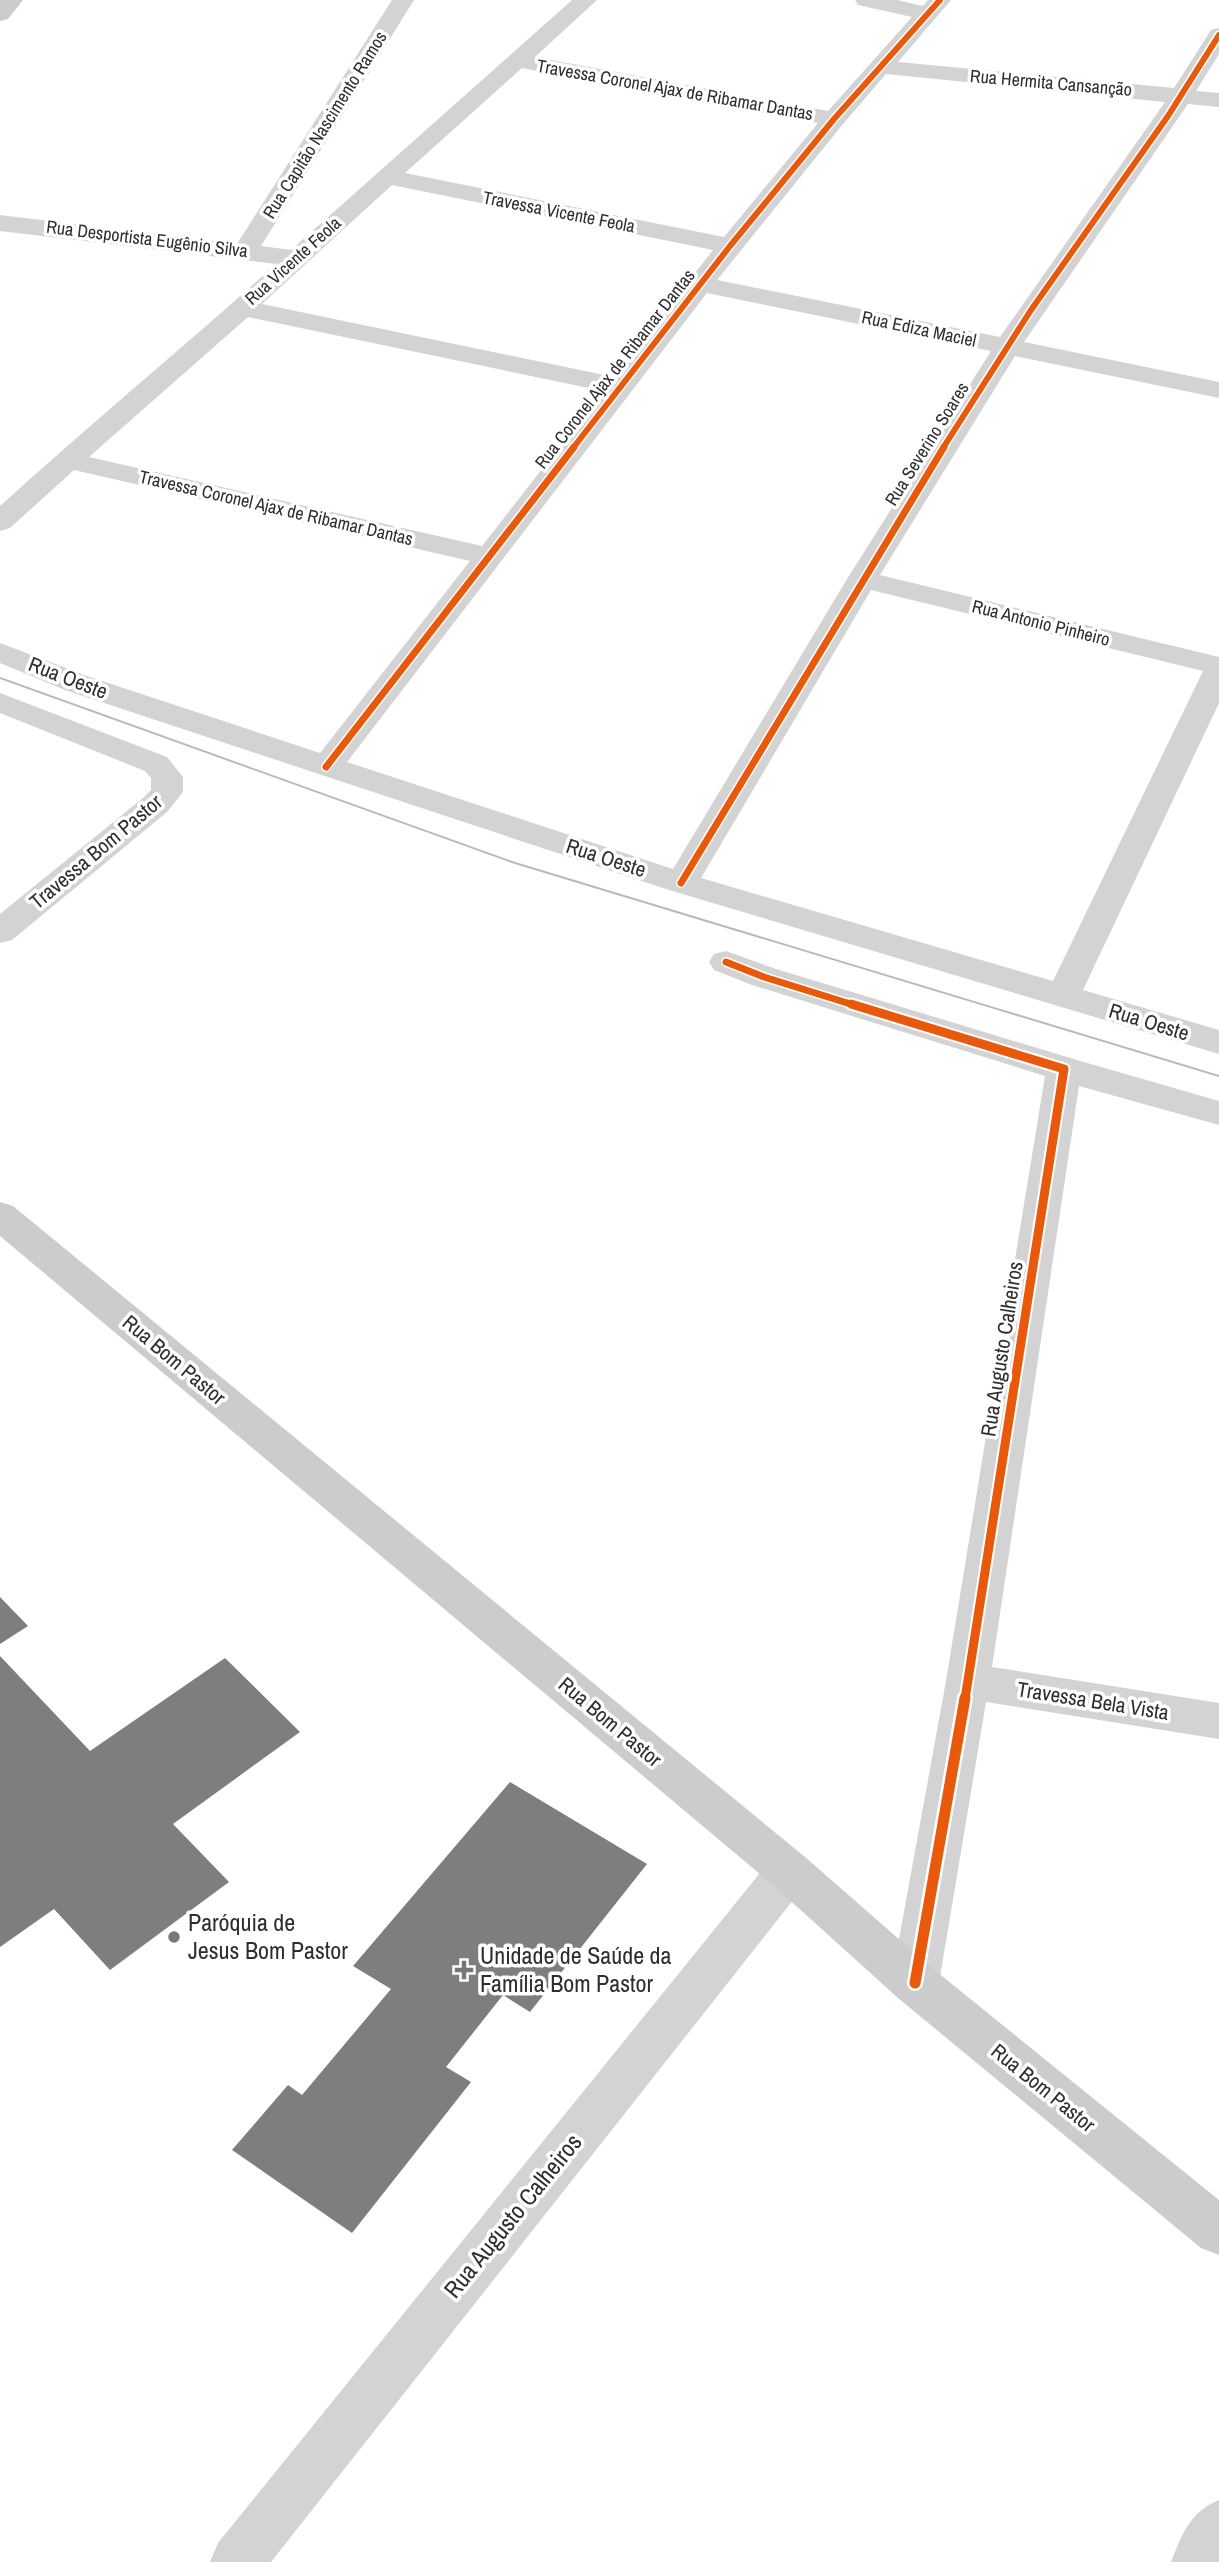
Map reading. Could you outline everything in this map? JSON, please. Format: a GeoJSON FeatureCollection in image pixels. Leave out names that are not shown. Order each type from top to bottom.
{"type":"FeatureCollection","features":[{"type":"Feature","properties":{"kind":"main road"},"geometry":{"type":"LineString","coordinates":[[0,14],[12,0]]}},
{"type":"Feature","properties":{"kind":"main road","name":"Rua Bom Pastor"},"geometry":{"type":"LineString","coordinates":[[0,1215],[789,1871],[915,1983],[1219,2231]]}},
{"type":"Feature","properties":{"kind":"street","name":"Rua Capitão Nascimento Ramos"},"geometry":{"type":"LineString","coordinates":[[246,250],[403,0]]}},
{"type":"Feature","properties":{"kind":"street","name":"Rua Vicente Feola"},"geometry":{"type":"LineString","coordinates":[[0,522],[66,460],[242,308],[294,258],[586,0]]}},
{"type":"Feature","properties":{"kind":"street"},"geometry":{"type":"LineString","coordinates":[[866,0],[935,7]]}},
{"type":"Feature","properties":{"kind":"street","name":"Rua Coronel Ajax de Ribamar Dantas"},"geometry":{"type":"LineString","coordinates":[[326,767],[730,246],[834,119],[935,7]]}},
{"type":"Feature","properties":{"kind":"street","name":"Rua Severino Soares"},"geometry":{"type":"LineString","coordinates":[[681,883],[862,579],[1006,347],[1184,96],[1219,35]]}},
{"type":"Feature","properties":{"kind":"street","name":"Travessa Coronel Ajax de Ribamar Dantas"},"geometry":{"type":"LineString","coordinates":[[516,60],[834,119]]}},
{"type":"Feature","properties":{"kind":"street","name":"Rua Hermita Cansanção"},"geometry":{"type":"LineString","coordinates":[[882,67],[1219,100]]}},
{"type":"Feature","properties":{"kind":"street","name":"Travessa Vicente Feola"},"geometry":{"type":"LineString","coordinates":[[388,177],[730,246]]}},
{"type":"Feature","properties":{"kind":"street","name":"Rua Desportista Eugênio Silva"},"geometry":{"type":"LineString","coordinates":[[0,223],[246,250],[294,258]]}},
{"type":"Feature","properties":{"kind":"street","name":"Rua Ediza Maciel"},"geometry":{"type":"LineString","coordinates":[[701,285],[1219,390]]}},
{"type":"Feature","properties":{"kind":"street"},"geometry":{"type":"LineString","coordinates":[[242,308],[623,387]]}},
{"type":"Feature","properties":{"kind":"street","name":"Travessa Coronel Ajax de Ribamar Dantas"},"geometry":{"type":"LineString","coordinates":[[66,460],[487,556]]}},
{"type":"Feature","properties":{"kind":"street","name":"Rua Antonio Pinheiro"},"geometry":{"type":"LineString","coordinates":[[862,579],[1219,668]]}},
{"type":"Feature","properties":{"kind":"street","name":"Rua Oeste"},"geometry":{"type":"LineString","coordinates":[[0,652],[76,683],[681,883],[1219,1042]]}},
{"type":"Feature","properties":{"kind":"street"},"geometry":{"type":"LineString","coordinates":[[1063,996],[1219,668]]}},
{"type":"Feature","properties":{"kind":"street","name":"Travessa Bom Pastor"},"geometry":{"type":"LineString","coordinates":[[0,702],[156,764],[167,777],[167,792],[155,805],[0,932]]}},
{"type":"Feature","properties":{"kind":"street"},"geometry":{"type":"LineString","coordinates":[[726,962],[764,977],[1064,1069],[1219,1113]]}},
{"type":"Feature","properties":{"kind":"street","name":"Rua Augusto Calheiros"},"geometry":{"type":"LineString","coordinates":[[915,1983],[968,1681],[1064,1069]]}},
{"type":"Feature","properties":{"kind":"street","name":"Travessa Bela Vista"},"geometry":{"type":"LineString","coordinates":[[968,1681],[1219,1721]]}},
{"type":"Feature","properties":{"kind":"street","name":"Rua Augusto Calheiros"},"geometry":{"type":"LineString","coordinates":[[237,2562],[789,1871]]}},
{"type":"Feature","properties":{"kind":"street"},"geometry":{"type":"LineString","coordinates":[[1198,2562],[1219,2527]]}},
{"type":"Feature","properties":{"kind":"building"},"geometry":{"type":"Polygon","coordinates":[[[0,1597],[28,1626],[0,1644],[0,1597]]]}},
{"type":"Feature","properties":{"kind":"building"},"geometry":{"type":"Polygon","coordinates":[[[0,1656],[90,1751],[225,1658],[300,1732],[173,1824],[229,1882],[110,1970],[54,1909],[0,1947],[0,1656]]]}},
{"type":"Feature","properties":{"kind":"building"},"geometry":{"type":"Polygon","coordinates":[[[510,1782],[647,1864],[530,2012],[503,1995],[446,2067],[471,2082],[352,2233],[232,2150],[288,2085],[302,2095],[391,1989],[353,1966],[510,1782]]]}},
{"type":"Feature","properties":{"kind":"tram line"},"geometry":{"type":"LineString","coordinates":[[0,678],[515,863],[1219,1076]]}},
{"type":"Feature","properties":{"kind":"cycle path"},"geometry":{"type":"LineString","coordinates":[[326,767],[730,246],[834,119],[940,0]]}},
{"type":"Feature","properties":{"kind":"cycle path"},"geometry":{"type":"LineString","coordinates":[[681,883],[963,416],[1031,310],[1168,116],[1219,35]]}},
{"type":"Feature","properties":{"kind":"cycle path"},"geometry":{"type":"LineString","coordinates":[[726,962],[764,977],[1064,1069],[968,1681],[915,1983]]}},
{"type":"Feature","properties":{"kind":"place","name":"Paróquia de Jesus Bom Pastor"},"geometry":{"type":"Point","coordinates":[174,1937]}},
{"type":"Feature","properties":{"kind":"place","name":"Unidade de Saúde da Família Bom Pastor"},"geometry":{"type":"Point","coordinates":[464,1970]}}]}
